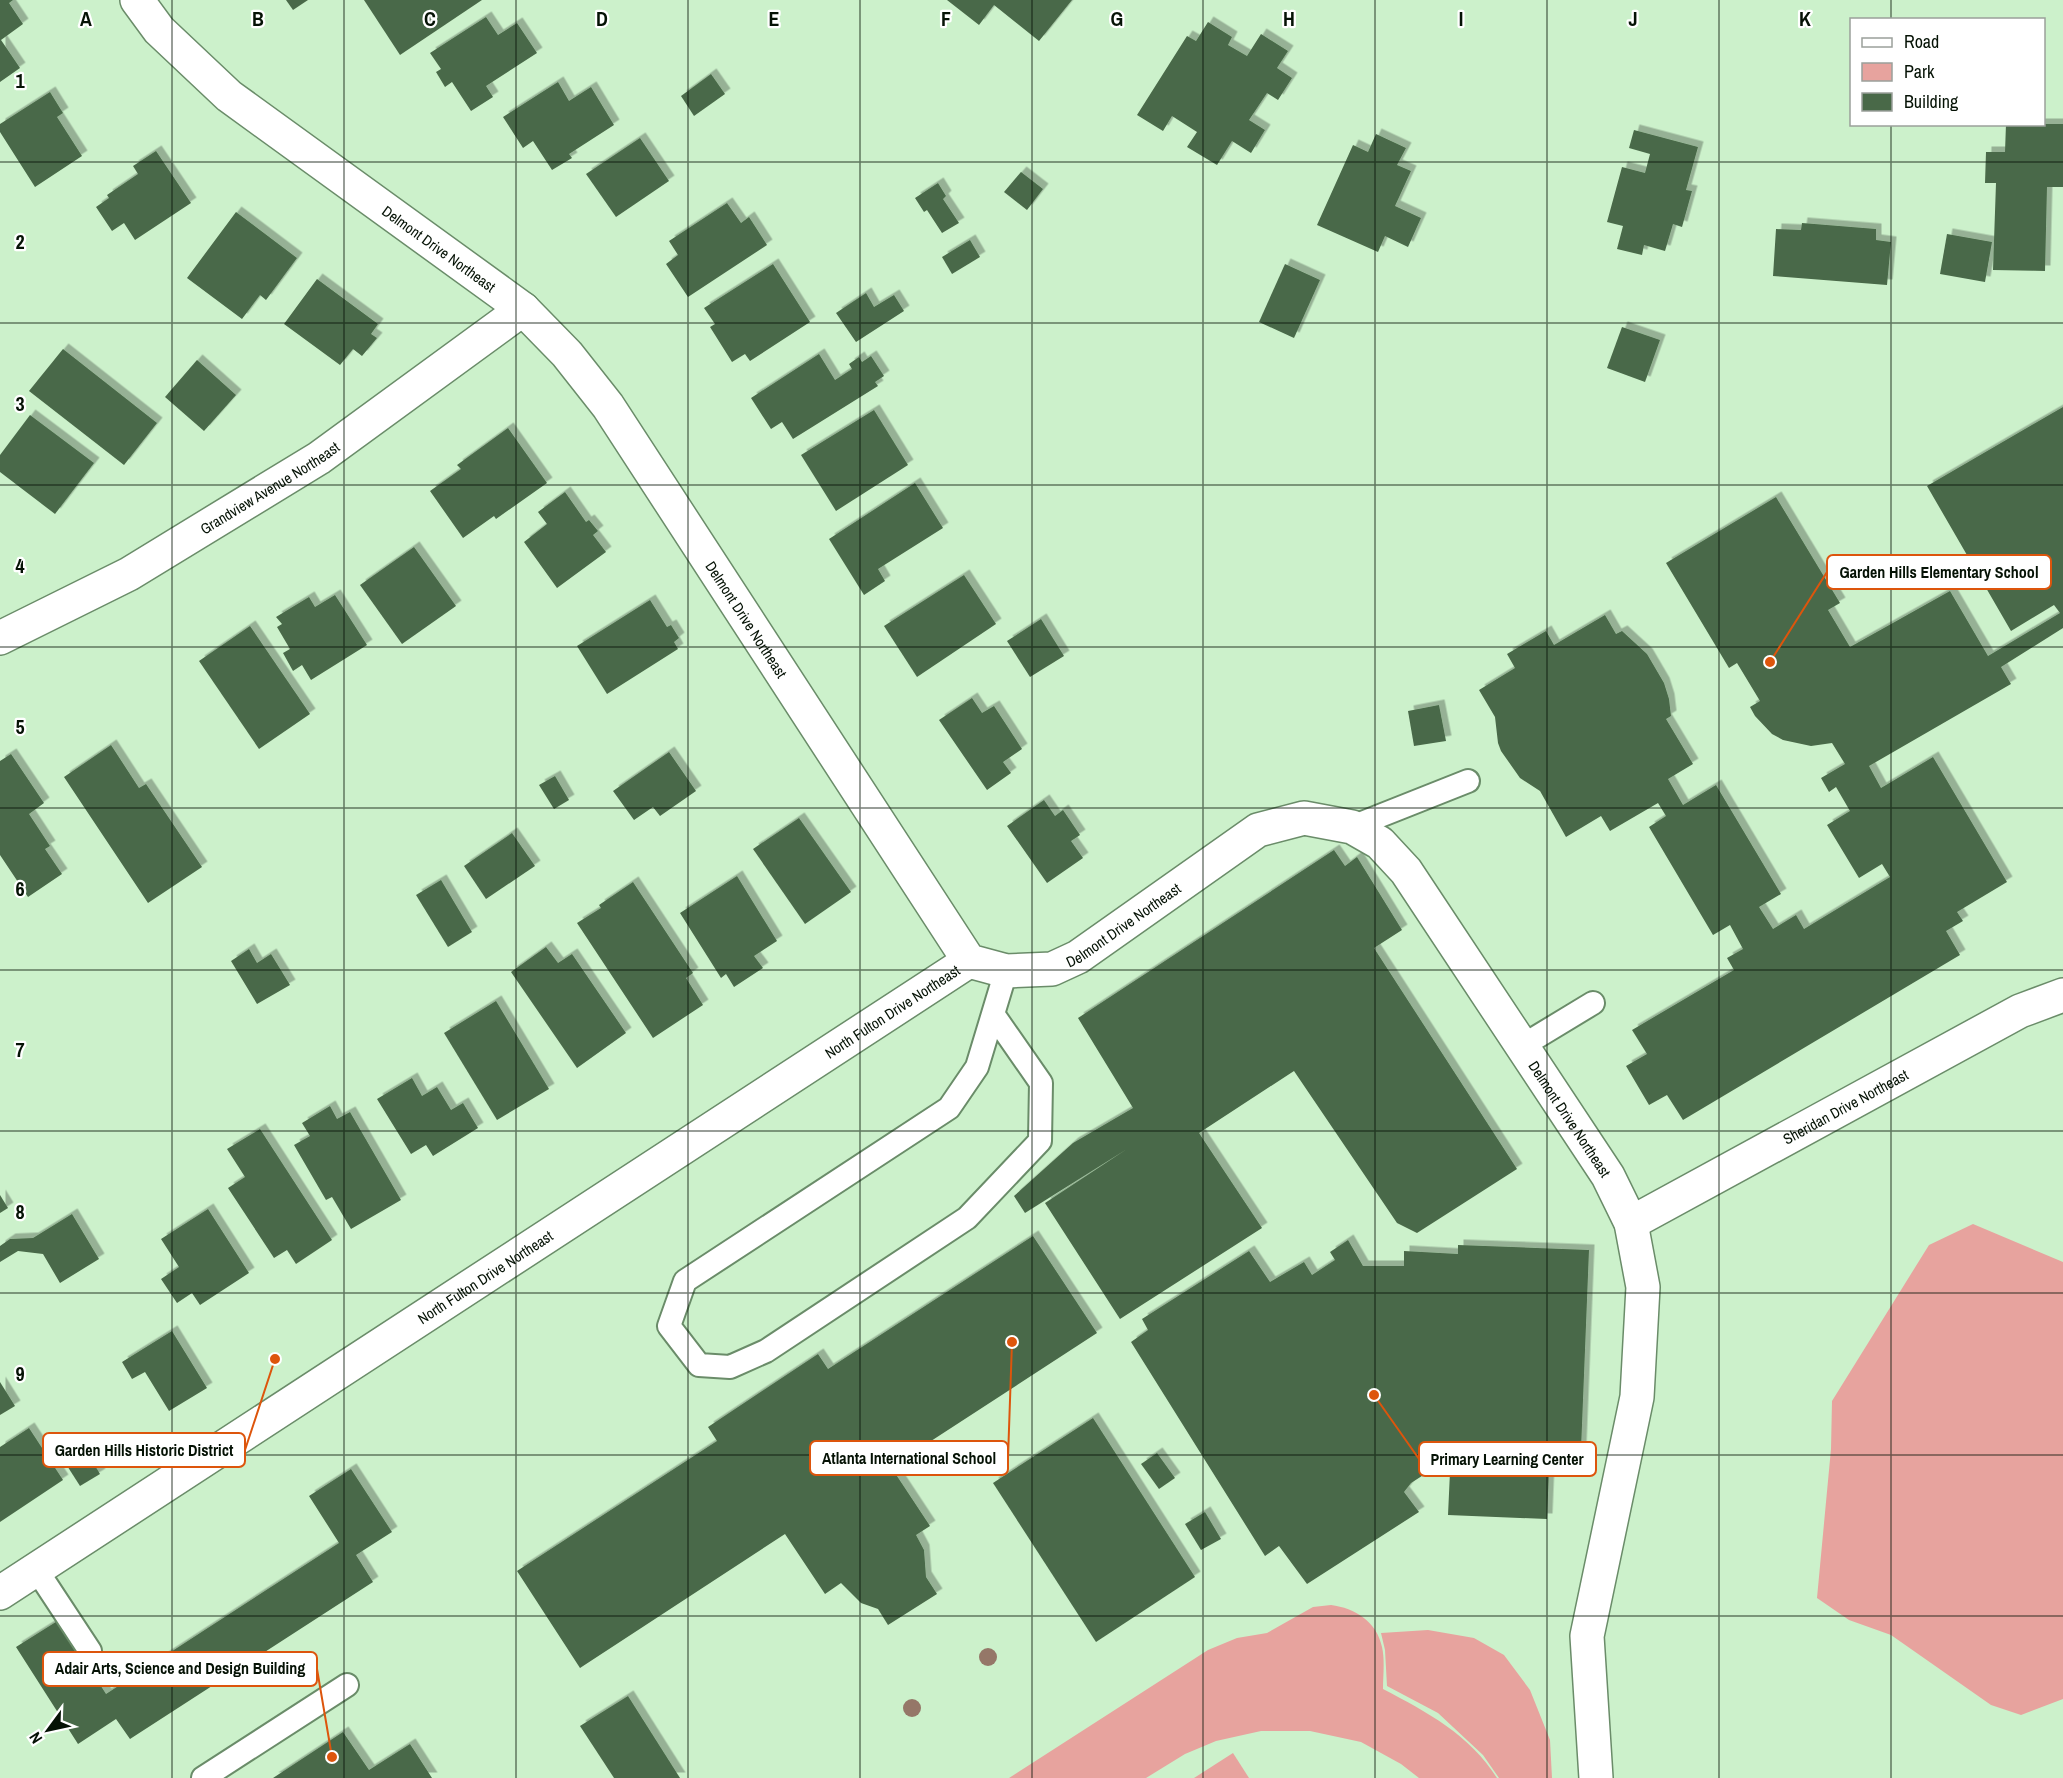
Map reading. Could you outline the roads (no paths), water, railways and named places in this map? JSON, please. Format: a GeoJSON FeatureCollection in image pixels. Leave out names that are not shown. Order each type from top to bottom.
{"type":"FeatureCollection","features":[{"type":"Feature","properties":{"kind":"street","name":"Delmont Drive Northeast"},"geometry":{"type":"LineString","coordinates":[[136,0],[159,30],[229,96],[522,309],[567,354],[608,406],[969,961],[1006,971],[1052,969],[1078,957],[1258,830],[1304,818],[1352,827],[1380,843],[1406,871],[1608,1176],[1631,1223],[1642,1287],[1637,1396],[1587,1636],[1596,1778]]}},
{"type":"Feature","properties":{"kind":"street","name":"Grandview Avenue Northeast"},"geometry":{"type":"LineString","coordinates":[[0,638],[129,574],[319,458],[522,309]]}},
{"type":"Feature","properties":{"kind":"street","name":"North Fulton Drive Northeast"},"geometry":{"type":"LineString","coordinates":[[0,1593],[969,961]]}},
{"type":"Feature","properties":{"kind":"street","name":"Sheridan Drive Northeast"},"geometry":{"type":"LineString","coordinates":[[1631,1223],[2020,1011],[2063,995]]}},
{"type":"Feature","properties":{"kind":"lane"},"geometry":{"type":"LineString","coordinates":[[1352,827],[1468,781]]}},
{"type":"Feature","properties":{"kind":"lane"},"geometry":{"type":"LineString","coordinates":[[993,1014],[1041,1083],[1040,1141],[967,1218],[766,1351],[730,1367],[699,1365],[669,1326],[685,1281],[950,1108],[977,1067],[993,1014],[1006,971]]}},
{"type":"Feature","properties":{"kind":"lane"},"geometry":{"type":"LineString","coordinates":[[1522,1046],[1593,1003]]}},
{"type":"Feature","properties":{"kind":"lane"},"geometry":{"type":"LineString","coordinates":[[36,1569],[90,1651]]}},
{"type":"Feature","properties":{"kind":"lane"},"geometry":{"type":"LineString","coordinates":[[203,1778],[347,1685]]}},
{"type":"Feature","properties":{"kind":"place","name":"Garden Hills Elementary School"},"geometry":{"type":"Point","coordinates":[1770,662]}},
{"type":"Feature","properties":{"kind":"place","name":"Atlanta International School"},"geometry":{"type":"Point","coordinates":[1012,1342]}},
{"type":"Feature","properties":{"kind":"place","name":"Garden Hills Historic District"},"geometry":{"type":"Point","coordinates":[275,1359]}},
{"type":"Feature","properties":{"kind":"place","name":"Primary Learning Center"},"geometry":{"type":"Point","coordinates":[1374,1395]}},
{"type":"Feature","properties":{"kind":"place","name":"Adair Arts, Science and Design Building"},"geometry":{"type":"Point","coordinates":[332,1757]}}]}
